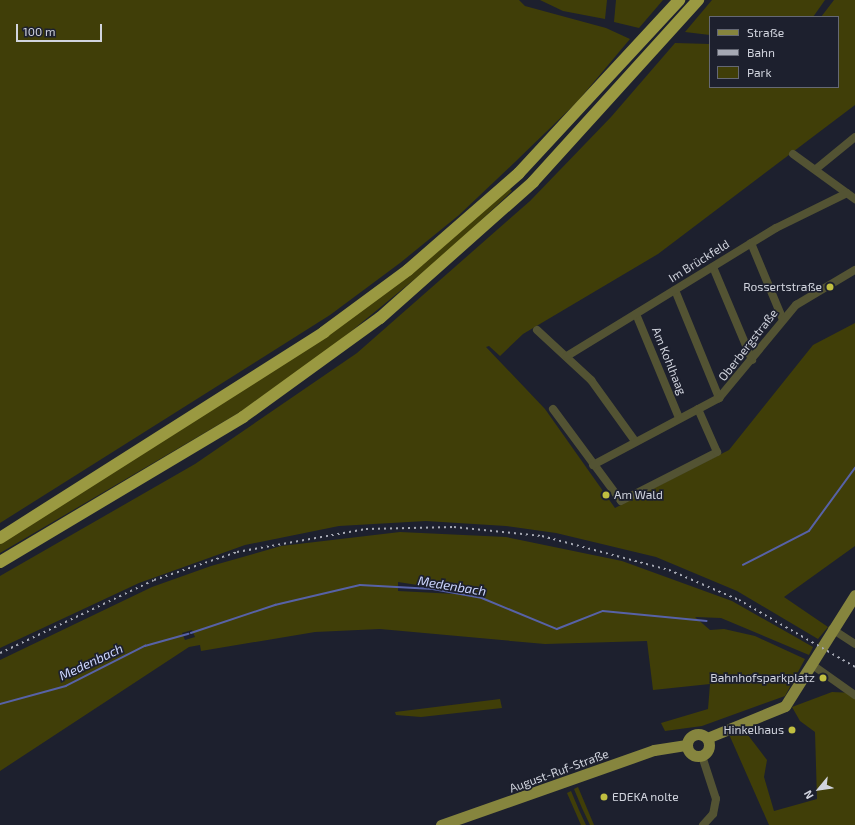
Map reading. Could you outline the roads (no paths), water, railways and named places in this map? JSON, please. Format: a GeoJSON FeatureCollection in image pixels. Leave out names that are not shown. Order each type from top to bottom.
{"type":"FeatureCollection","features":[{"type":"Feature","properties":{"kind":"highway"},"geometry":{"type":"LineString","coordinates":[[0,538],[368,301],[459,228],[519,173],[645,39],[679,0]]}},
{"type":"Feature","properties":{"kind":"highway"},"geometry":{"type":"LineString","coordinates":[[0,562],[243,417],[380,318],[532,182],[698,0]]}},
{"type":"Feature","properties":{"kind":"main road"},"geometry":{"type":"LineString","coordinates":[[708,738],[709,749],[702,756],[692,754],[687,745],[695,734],[708,738],[785,706],[832,629],[855,595]]}},
{"type":"Feature","properties":{"kind":"main road","name":"August-Ruf-Straße"},"geometry":{"type":"LineString","coordinates":[[441,825],[654,750],[687,745]]}},
{"type":"Feature","properties":{"kind":"street"},"geometry":{"type":"LineString","coordinates":[[816,169],[855,137]]}},
{"type":"Feature","properties":{"kind":"street"},"geometry":{"type":"LineString","coordinates":[[793,154],[816,169],[855,199]]}},
{"type":"Feature","properties":{"kind":"street","name":"Im Brückfeld"},"geometry":{"type":"LineString","coordinates":[[567,356],[751,243],[848,193]]}},
{"type":"Feature","properties":{"kind":"street"},"geometry":{"type":"LineString","coordinates":[[751,243],[784,320]]}},
{"type":"Feature","properties":{"kind":"street"},"geometry":{"type":"LineString","coordinates":[[713,267],[752,360]]}},
{"type":"Feature","properties":{"kind":"street","name":"Oberbergstraße"},"geometry":{"type":"LineString","coordinates":[[593,465],[635,441],[720,398],[802,300],[855,270]]}},
{"type":"Feature","properties":{"kind":"street"},"geometry":{"type":"LineString","coordinates":[[675,290],[720,398]]}},
{"type":"Feature","properties":{"kind":"street","name":"Am Kohlhaag"},"geometry":{"type":"LineString","coordinates":[[636,314],[679,418]]}},
{"type":"Feature","properties":{"kind":"street"},"geometry":{"type":"LineString","coordinates":[[537,330],[567,356],[591,380],[635,441]]}},
{"type":"Feature","properties":{"kind":"street"},"geometry":{"type":"LineString","coordinates":[[553,409],[621,501],[717,452],[698,409]]}},
{"type":"Feature","properties":{"kind":"street"},"geometry":{"type":"LineString","coordinates":[[832,629],[855,644]]}},
{"type":"Feature","properties":{"kind":"street"},"geometry":{"type":"LineString","coordinates":[[811,664],[855,695]]}},
{"type":"Feature","properties":{"kind":"street"},"geometry":{"type":"LineString","coordinates":[[702,756],[716,799],[713,814],[703,825]]}},
{"type":"Feature","properties":{"kind":"waterway","name":"Medenbach"},"geometry":{"type":"LineString","coordinates":[[743,565],[809,531],[855,468]]}},
{"type":"Feature","properties":{"kind":"waterway","name":"Medenbach"},"geometry":{"type":"LineString","coordinates":[[191,633],[275,605],[360,585],[433,589],[482,598],[557,629],[603,611],[707,621]]}},
{"type":"Feature","properties":{"kind":"waterway","name":"Medenbach"},"geometry":{"type":"LineString","coordinates":[[0,704],[66,686],[145,646],[188,634]]}},
{"type":"Feature","properties":{"kind":"railway"},"geometry":{"type":"LineString","coordinates":[[0,653],[154,580],[237,552],[366,529],[454,527],[542,536],[669,570],[739,600],[855,667]]}},
{"type":"Feature","properties":{"kind":"place","name":"Rossertstraße"},"geometry":{"type":"Point","coordinates":[830,287]}},
{"type":"Feature","properties":{"kind":"place","name":"Am Wald"},"geometry":{"type":"Point","coordinates":[606,495]}},
{"type":"Feature","properties":{"kind":"place","name":"Bahnhofsparkplatz"},"geometry":{"type":"Point","coordinates":[823,678]}},
{"type":"Feature","properties":{"kind":"place","name":"Hinkelhaus"},"geometry":{"type":"Point","coordinates":[792,730]}},
{"type":"Feature","properties":{"kind":"place","name":"EDEKA nolte"},"geometry":{"type":"Point","coordinates":[604,797]}}]}
